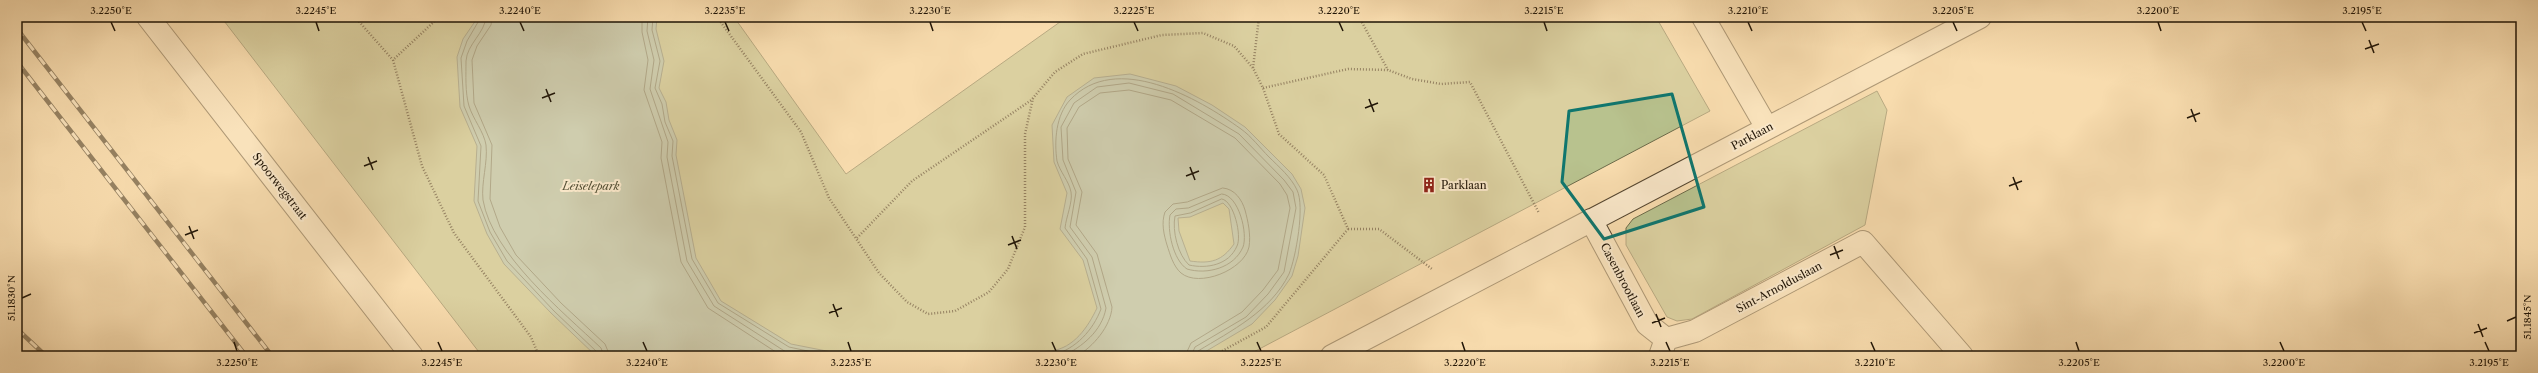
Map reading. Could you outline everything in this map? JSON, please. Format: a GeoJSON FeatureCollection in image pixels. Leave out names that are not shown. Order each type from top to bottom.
{"type":"FeatureCollection","features":[{"type":"Feature","properties":{"kind":"street","name":"Spoorwegstraat"},"geometry":{"type":"LineString","coordinates":[[148,17],[412,356]]}},
{"type":"Feature","properties":{"kind":"street"},"geometry":{"type":"LineString","coordinates":[[1703,17],[1767,128]]}},
{"type":"Feature","properties":{"kind":"street","name":"Parklaan"},"geometry":{"type":"LineString","coordinates":[[1332,356],[1980,17]]}},
{"type":"Feature","properties":{"kind":"street","name":"Casenbrootlaan"},"geometry":{"type":"LineString","coordinates":[[1591,220],[1647,324],[1663,347]]}},
{"type":"Feature","properties":{"kind":"street","name":"Sint-Arnolduslaan"},"geometry":{"type":"LineString","coordinates":[[1663,347],[1863,242],[1962,356]]}},
{"type":"Feature","properties":{"kind":"path"},"geometry":{"type":"LineString","coordinates":[[355,17],[393,60],[422,166],[454,233],[531,338],[539,356]]}},
{"type":"Feature","properties":{"kind":"path"},"geometry":{"type":"LineString","coordinates":[[393,60],[438,17]]}},
{"type":"Feature","properties":{"kind":"path"},"geometry":{"type":"LineString","coordinates":[[717,17],[801,132],[830,198],[879,274],[907,302],[928,314],[955,311],[989,292],[1008,269],[1025,227],[1026,134],[1033,98]]}},
{"type":"Feature","properties":{"kind":"path"},"geometry":{"type":"LineString","coordinates":[[1253,68],[1259,17]]}},
{"type":"Feature","properties":{"kind":"path"},"geometry":{"type":"LineString","coordinates":[[1359,17],[1388,70]]}},
{"type":"Feature","properties":{"kind":"path"},"geometry":{"type":"LineString","coordinates":[[857,238],[912,182],[1033,98],[1055,72],[1083,54],[1162,35],[1203,33],[1234,46],[1253,68],[1263,88],[1279,134],[1324,175],[1348,229]]}},
{"type":"Feature","properties":{"kind":"path"},"geometry":{"type":"LineString","coordinates":[[1263,88],[1348,69],[1388,70],[1412,79],[1441,84],[1470,82],[1553,240]]}},
{"type":"Feature","properties":{"kind":"path"},"geometry":{"type":"LineString","coordinates":[[1348,229],[1379,229],[1422,263],[1462,288]]}},
{"type":"Feature","properties":{"kind":"path"},"geometry":{"type":"LineString","coordinates":[[1213,356],[1266,327],[1348,229]]}},
{"type":"Feature","properties":{"kind":"highlighted area"},"geometry":{"type":"Polygon","coordinates":[[[1672,94],[1704,207],[1604,239],[1562,182],[1569,111],[1672,94]]]}},
{"type":"Feature","properties":{"kind":"green space","name":"Leiselepark"},"geometry":{"type":"Polygon","coordinates":[[[221,17],[734,17],[846,174],[1067,17],[1656,17],[1710,111],[1246,356],[482,356],[221,17]]]}},
{"type":"Feature","properties":{"kind":"green space"},"geometry":{"type":"Polygon","coordinates":[[[1877,91],[1887,110],[1865,225],[1692,319],[1677,321],[1667,317],[1626,245],[1626,228],[1633,219],[1877,91]]]}},
{"type":"Feature","properties":{"kind":"water"},"geometry":{"type":"Polygon","coordinates":[[[478,17],[657,17],[656,29],[664,61],[659,88],[666,102],[669,120],[677,140],[676,155],[696,258],[721,301],[791,344],[852,356],[596,356],[551,313],[504,264],[487,234],[474,201],[477,146],[460,107],[457,57],[463,39],[478,17]]]}},
{"type":"Feature","properties":{"kind":"water"},"geometry":{"type":"Polygon","coordinates":[[[1130,74],[1176,86],[1212,105],[1245,127],[1292,174],[1301,189],[1305,208],[1298,256],[1292,276],[1275,300],[1252,324],[1198,356],[1020,356],[1031,353],[1051,351],[1067,346],[1085,329],[1097,308],[1083,260],[1060,229],[1067,193],[1054,162],[1052,125],[1067,97],[1094,78],[1130,74]],[[1223,203],[1190,217],[1178,218],[1179,231],[1190,261],[1204,262],[1215,260],[1230,250],[1234,244],[1229,209],[1223,203]]]}},
{"type":"Feature","properties":{"kind":"railway"},"geometry":{"type":"LineString","coordinates":[[17,29],[272,356]]}},
{"type":"Feature","properties":{"kind":"railway"},"geometry":{"type":"LineString","coordinates":[[17,62],[246,356]]}},
{"type":"Feature","properties":{"kind":"railway"},"geometry":{"type":"LineString","coordinates":[[17,329],[46,356]]}},
{"type":"Feature","properties":{"kind":"place","name":"Parklaan"},"geometry":{"type":"Point","coordinates":[1429,185]}}]}
